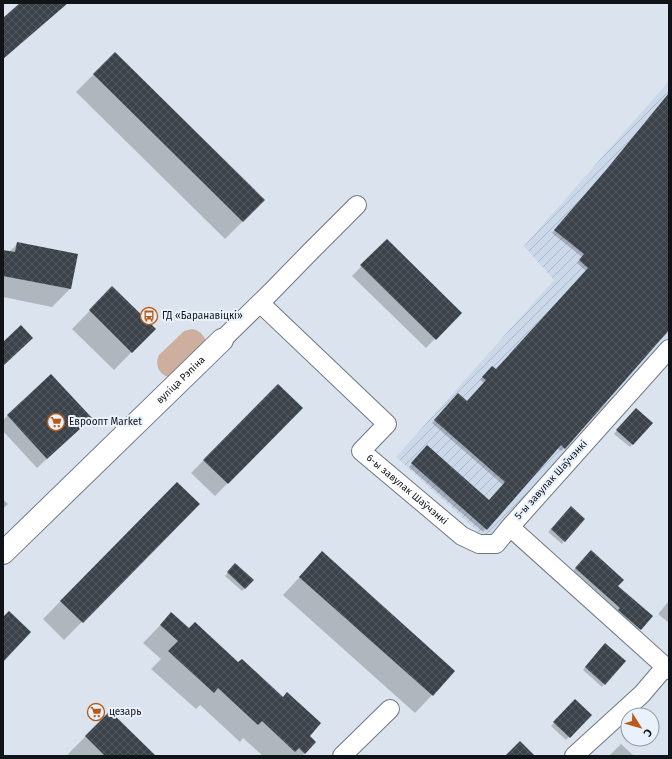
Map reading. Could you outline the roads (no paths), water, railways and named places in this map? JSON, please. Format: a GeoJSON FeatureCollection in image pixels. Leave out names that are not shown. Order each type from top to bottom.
{"type":"FeatureCollection","features":[{"type":"Feature","properties":{"kind":"street","name":"вуліца Рэпіна"},"geometry":{"type":"LineString","coordinates":[[3,553],[260,303],[357,206]]}},
{"type":"Feature","properties":{"kind":"street","name":"6-ы завулак Шаўчэнкі"},"geometry":{"type":"LineString","coordinates":[[260,303],[386,424],[360,450],[462,536],[479,544],[496,544],[510,527]]}},
{"type":"Feature","properties":{"kind":"street","name":"5-ы завулак Шаўчэнкі"},"geometry":{"type":"LineString","coordinates":[[667,669],[510,527],[669,349]]}},
{"type":"Feature","properties":{"kind":"street"},"geometry":{"type":"LineString","coordinates":[[574,756],[667,669]]}},
{"type":"Feature","properties":{"kind":"street"},"geometry":{"type":"LineString","coordinates":[[342,756],[390,709]]}},
{"type":"Feature","properties":{"kind":"place","name":"ГД «Баранавіцкі»"},"geometry":{"type":"Point","coordinates":[149,316]}},
{"type":"Feature","properties":{"kind":"place","name":"Евроопт Market"},"geometry":{"type":"Point","coordinates":[56,422]}},
{"type":"Feature","properties":{"kind":"place","name":"цезарь"},"geometry":{"type":"Point","coordinates":[96,712]}}]}
